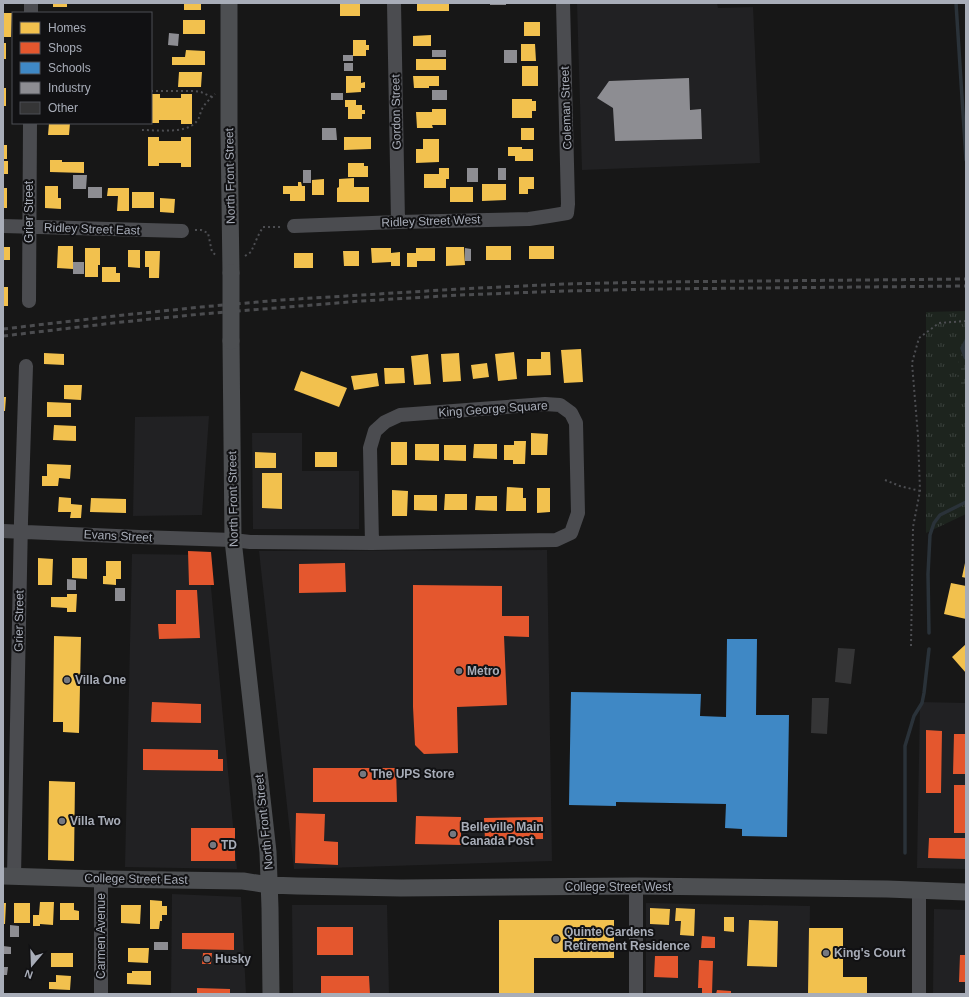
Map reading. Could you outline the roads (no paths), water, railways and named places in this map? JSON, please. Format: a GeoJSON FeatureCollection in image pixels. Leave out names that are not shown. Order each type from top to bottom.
{"type":"FeatureCollection","features":[{"type":"Feature","properties":{"kind":"main road","name":"North Front Street"},"geometry":{"type":"LineString","coordinates":[[229,3],[233,540],[267,845],[270,908],[271,994]]}},
{"type":"Feature","properties":{"kind":"main road","name":"College Street East"},"geometry":{"type":"LineString","coordinates":[[9,876],[243,881],[269,885]]}},
{"type":"Feature","properties":{"kind":"main road","name":"College Street West"},"geometry":{"type":"LineString","coordinates":[[269,885],[401,888],[636,886],[887,888],[966,892]]}},
{"type":"Feature","properties":{"kind":"street","name":"Gordon Street"},"geometry":{"type":"LineString","coordinates":[[394,3],[398,222]]}},
{"type":"Feature","properties":{"kind":"street","name":"Coleman Street"},"geometry":{"type":"LineString","coordinates":[[563,3],[567,148],[567,213]]}},
{"type":"Feature","properties":{"kind":"street","name":"Grier Street"},"geometry":{"type":"LineString","coordinates":[[29,301],[30,124]]}},
{"type":"Feature","properties":{"kind":"street","name":"Ridley Street West"},"geometry":{"type":"LineString","coordinates":[[294,226],[529,219],[567,213]]}},
{"type":"Feature","properties":{"kind":"street","name":"Ridley Street East"},"geometry":{"type":"LineString","coordinates":[[3,226],[182,231]]}},
{"type":"Feature","properties":{"kind":"street","name":"Grier Street"},"geometry":{"type":"LineString","coordinates":[[9,876],[26,366]]}},
{"type":"Feature","properties":{"kind":"street","name":"King George Square"},"geometry":{"type":"LineString","coordinates":[[233,540],[250,542],[372,543],[556,540],[570,533],[578,513],[576,423],[571,413],[560,405],[545,404],[400,415],[385,422],[375,431],[370,448],[372,543]]}},
{"type":"Feature","properties":{"kind":"street","name":"Evans Street"},"geometry":{"type":"LineString","coordinates":[[3,531],[233,540]]}},
{"type":"Feature","properties":{"kind":"street","name":"Carmen Avenue"},"geometry":{"type":"LineString","coordinates":[[101,879],[101,994]]}},
{"type":"Feature","properties":{"kind":"street"},"geometry":{"type":"LineString","coordinates":[[636,886],[636,994]]}},
{"type":"Feature","properties":{"kind":"street"},"geometry":{"type":"LineString","coordinates":[[919,994],[920,890]]}},
{"type":"Feature","properties":{"kind":"waterway"},"geometry":{"type":"LineString","coordinates":[[956,3],[966,160]]}},
{"type":"Feature","properties":{"kind":"waterway"},"geometry":{"type":"LineString","coordinates":[[929,633],[928,574],[930,535],[934,523],[940,515],[966,502]]}},
{"type":"Feature","properties":{"kind":"waterway"},"geometry":{"type":"LineString","coordinates":[[905,853],[905,746],[914,716],[922,703],[929,649]]}},
{"type":"Feature","properties":{"kind":"railway"},"geometry":{"type":"LineString","coordinates":[[3,329],[201,307],[281,300],[459,289],[654,282],[966,279]]}},
{"type":"Feature","properties":{"kind":"railway"},"geometry":{"type":"LineString","coordinates":[[3,336],[202,314],[361,301],[460,295],[655,289],[966,286]]}},
{"type":"Feature","properties":{"kind":"place","name":"Metro"},"geometry":{"type":"Point","coordinates":[459,671]}},
{"type":"Feature","properties":{"kind":"place","name":"Villa One"},"geometry":{"type":"Point","coordinates":[67,680]}},
{"type":"Feature","properties":{"kind":"place","name":"The UPS Store"},"geometry":{"type":"Point","coordinates":[363,774]}},
{"type":"Feature","properties":{"kind":"place","name":"Villa Two"},"geometry":{"type":"Point","coordinates":[62,821]}},
{"type":"Feature","properties":{"kind":"place","name":"Belleville Main Canada Post"},"geometry":{"type":"Point","coordinates":[453,834]}},
{"type":"Feature","properties":{"kind":"place","name":"TD"},"geometry":{"type":"Point","coordinates":[213,845]}},
{"type":"Feature","properties":{"kind":"place","name":"Quinte Gardens Retirement Residence"},"geometry":{"type":"Point","coordinates":[556,939]}},
{"type":"Feature","properties":{"kind":"place","name":"King's Court"},"geometry":{"type":"Point","coordinates":[826,953]}},
{"type":"Feature","properties":{"kind":"place","name":"Husky"},"geometry":{"type":"Point","coordinates":[207,959]}}]}
